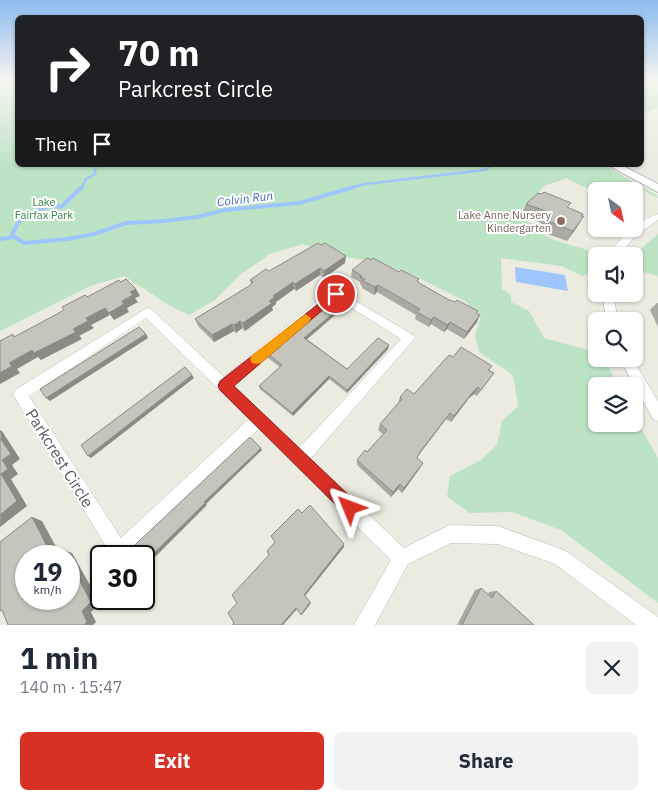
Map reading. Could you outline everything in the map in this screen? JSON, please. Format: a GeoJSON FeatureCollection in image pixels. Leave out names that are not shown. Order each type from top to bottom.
{"type":"FeatureCollection","features":[{"type":"Feature","properties":{"kind":"main road"},"geometry":{"type":"LineString","coordinates":[[617,167],[658,189]]}},
{"type":"Feature","properties":{"kind":"main road"},"geometry":{"type":"LineString","coordinates":[[636,167],[658,179]]}},
{"type":"Feature","properties":{"kind":"street"},"geometry":{"type":"LineString","coordinates":[[619,247],[637,228],[658,217]]}},
{"type":"Feature","properties":{"kind":"street"},"geometry":{"type":"LineString","coordinates":[[224,386],[336,294],[409,338],[299,459]]}},
{"type":"Feature","properties":{"kind":"street","name":"Parkcrest Circle"},"geometry":{"type":"LineString","coordinates":[[259,420],[119,552],[20,394],[147,312],[224,386],[259,420],[299,459],[402,558]]}},
{"type":"Feature","properties":{"kind":"street"},"geometry":{"type":"LineString","coordinates":[[630,367],[658,414]]}},
{"type":"Feature","properties":{"kind":"street"},"geometry":{"type":"LineString","coordinates":[[364,625],[402,558],[450,534],[498,535],[560,557],[652,625]]}},
{"type":"Feature","properties":{"kind":"green space","name":"Lake Fairfax Park"},"geometry":{"type":"Polygon","coordinates":[[[0,109],[15,109],[15,167],[607,167],[633,182],[588,182],[588,188],[567,178],[544,186],[515,216],[538,226],[536,232],[560,242],[588,250],[588,274],[582,276],[561,266],[501,258],[502,289],[511,294],[511,302],[529,311],[544,338],[588,350],[588,367],[609,367],[614,377],[588,377],[588,432],[643,432],[658,458],[658,603],[561,530],[512,512],[470,513],[447,497],[450,476],[481,460],[497,445],[502,421],[518,406],[513,375],[479,352],[475,335],[481,317],[465,301],[413,275],[372,261],[338,256],[303,244],[270,254],[241,274],[215,300],[189,315],[172,307],[124,276],[90,286],[0,331],[0,109]]]}},
{"type":"Feature","properties":{"kind":"green space"},"geometry":{"type":"Polygon","coordinates":[[[644,109],[654,109],[644,114],[644,109]]]}},
{"type":"Feature","properties":{"kind":"green space"},"geometry":{"type":"Polygon","coordinates":[[[643,188],[656,195],[658,198],[643,190],[643,188]]]}},
{"type":"Feature","properties":{"kind":"green space"},"geometry":{"type":"Polygon","coordinates":[[[658,234],[658,276],[643,272],[643,247],[658,234]]]}},
{"type":"Feature","properties":{"kind":"water"},"geometry":{"type":"Polygon","coordinates":[[[515,267],[565,275],[568,291],[516,282],[515,267]]]}},
{"type":"Feature","properties":{"kind":"building"},"geometry":{"type":"Polygon","coordinates":[[[544,192],[571,203],[567,207],[583,214],[581,216],[584,216],[573,231],[548,221],[552,216],[546,214],[548,212],[526,204],[538,193],[542,194],[544,192]]]}},
{"type":"Feature","properties":{"kind":"building"},"geometry":{"type":"Polygon","coordinates":[[[318,243],[321,245],[325,243],[346,256],[324,271],[320,268],[295,284],[293,282],[273,296],[275,297],[269,301],[272,303],[243,323],[240,321],[234,325],[232,324],[212,335],[195,319],[249,286],[253,282],[250,280],[266,269],[269,271],[318,243]]]}},
{"type":"Feature","properties":{"kind":"building"},"geometry":{"type":"Polygon","coordinates":[[[367,258],[371,260],[373,258],[399,272],[401,270],[419,279],[417,281],[421,284],[449,300],[455,302],[457,300],[478,311],[476,313],[480,315],[467,332],[450,322],[447,325],[434,317],[431,320],[417,312],[420,309],[378,285],[375,287],[363,281],[365,279],[360,277],[362,276],[352,270],[367,258]]]}},
{"type":"Feature","properties":{"kind":"building"},"geometry":{"type":"Polygon","coordinates":[[[126,279],[136,289],[130,292],[133,295],[122,301],[124,304],[109,313],[105,308],[86,318],[88,321],[73,329],[76,332],[34,353],[32,350],[9,363],[12,366],[0,373],[0,341],[13,334],[14,337],[57,314],[64,310],[62,307],[85,295],[87,297],[119,280],[121,282],[126,279]]]}},
{"type":"Feature","properties":{"kind":"building"},"geometry":{"type":"Polygon","coordinates":[[[337,297],[344,304],[304,338],[347,369],[378,338],[389,345],[347,390],[329,376],[292,413],[259,386],[282,365],[268,354],[337,297]]]}},
{"type":"Feature","properties":{"kind":"building"},"geometry":{"type":"Polygon","coordinates":[[[139,327],[146,334],[46,398],[40,389],[139,327]]]}},
{"type":"Feature","properties":{"kind":"building"},"geometry":{"type":"Polygon","coordinates":[[[461,347],[492,366],[488,370],[494,373],[481,390],[478,387],[473,392],[454,416],[450,413],[420,452],[417,458],[423,463],[404,488],[400,484],[393,492],[357,460],[387,430],[380,424],[402,399],[400,397],[407,389],[414,394],[449,355],[453,357],[461,347]]]}},
{"type":"Feature","properties":{"kind":"building"},"geometry":{"type":"Polygon","coordinates":[[[185,367],[192,375],[88,456],[81,445],[185,367]]]}},
{"type":"Feature","properties":{"kind":"building"},"geometry":{"type":"Polygon","coordinates":[[[250,437],[261,448],[155,552],[155,545],[135,545],[250,437]]]}},
{"type":"Feature","properties":{"kind":"building"},"geometry":{"type":"Polygon","coordinates":[[[0,438],[11,454],[2,460],[8,469],[1,474],[17,501],[0,515],[0,438]]]}},
{"type":"Feature","properties":{"kind":"building"},"geometry":{"type":"Polygon","coordinates":[[[310,505],[344,544],[304,595],[310,602],[301,615],[296,608],[281,625],[232,625],[234,623],[228,613],[237,603],[232,595],[269,555],[267,551],[275,542],[271,536],[298,509],[302,513],[310,505]]]}},
{"type":"Feature","properties":{"kind":"building"},"geometry":{"type":"Polygon","coordinates":[[[32,517],[46,545],[15,545],[15,610],[80,610],[80,582],[90,600],[90,603],[82,611],[87,622],[84,625],[8,625],[2,610],[0,611],[0,542],[32,517]]]}},
{"type":"Feature","properties":{"kind":"building"},"geometry":{"type":"Polygon","coordinates":[[[481,588],[492,598],[496,591],[534,625],[462,625],[481,588]]]}},
{"type":"Feature","properties":{"kind":"waterway"},"geometry":{"type":"LineString","coordinates":[[82,188],[86,179],[95,174],[96,167]]}},
{"type":"Feature","properties":{"kind":"waterway","name":"Colvin Run"},"geometry":{"type":"LineString","coordinates":[[350,188],[365,184],[485,170],[489,167]]}},
{"type":"Feature","properties":{"kind":"waterway"},"geometry":{"type":"LineString","coordinates":[[11,237],[19,221],[46,207],[52,205],[61,207],[82,187]]}},
{"type":"Feature","properties":{"kind":"waterway","name":"Colvin Run"},"geometry":{"type":"LineString","coordinates":[[0,239],[15,237],[24,243],[68,239],[94,234],[126,223],[164,221],[197,217],[225,210],[299,203],[354,187]]}},
{"type":"Feature","properties":{"kind":"slow traffic"},"geometry":{"type":"LineString","coordinates":[[256,359],[305,318]]}},
{"type":"Feature","properties":{"kind":"place","name":"Lake Anne Nursery Kindergarten"},"geometry":{"type":"Point","coordinates":[561,221]}},
{"type":"Feature","properties":{"kind":"route"},"geometry":{"type":"LineString","coordinates":[[336,294],[224,386],[350,508]]}}]}
